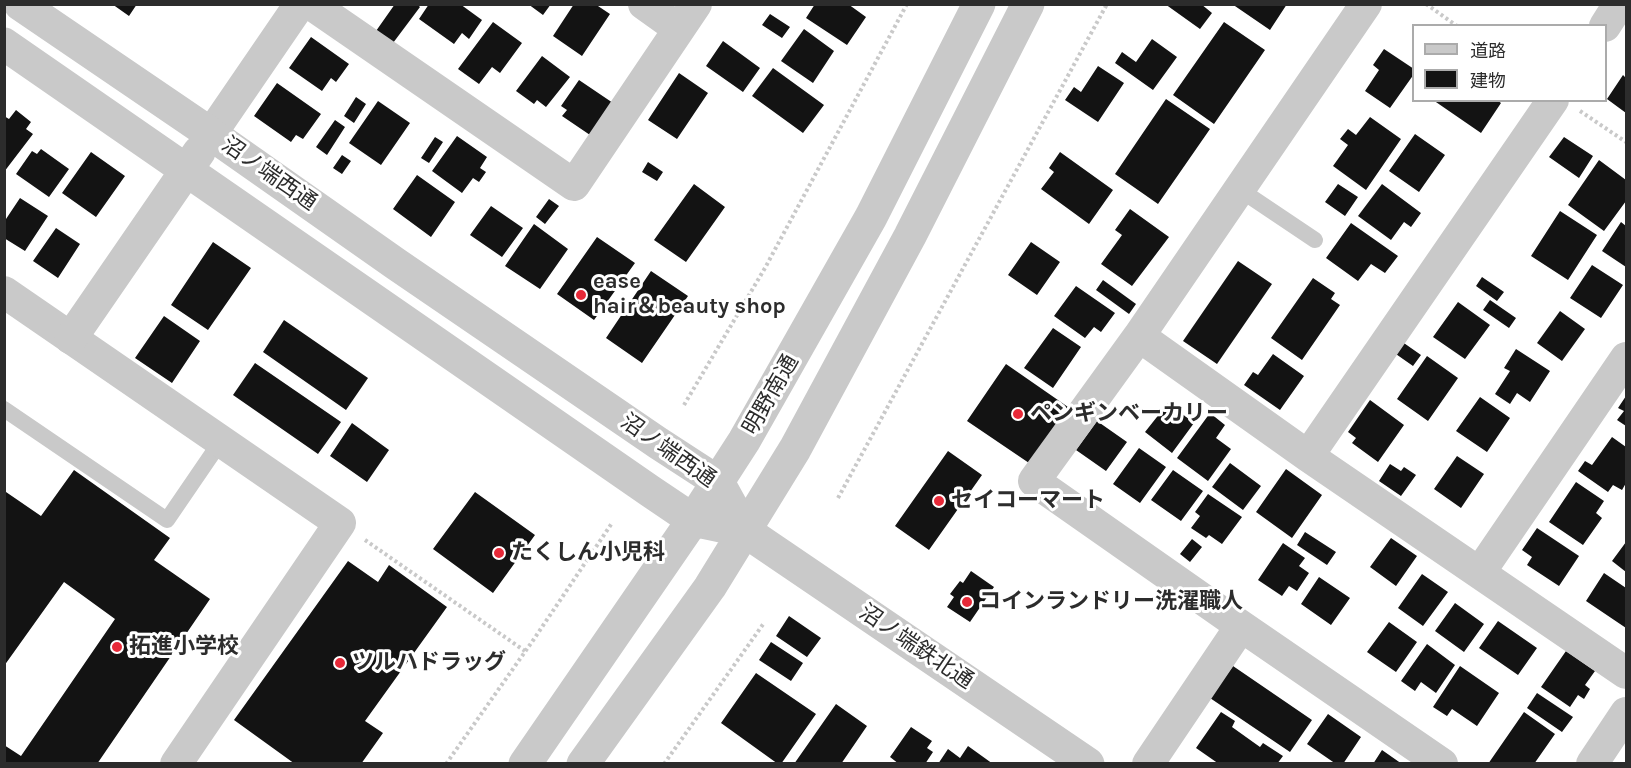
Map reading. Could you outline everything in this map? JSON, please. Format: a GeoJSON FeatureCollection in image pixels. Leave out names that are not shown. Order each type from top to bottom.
{"type":"FeatureCollection","features":[{"type":"Feature","properties":{"kind":"street","name":"沼ノ端西通"},"geometry":{"type":"LineString","coordinates":[[20,4],[212,134],[425,284],[718,482],[745,531]]}},
{"type":"Feature","properties":{"kind":"street"},"geometry":{"type":"LineString","coordinates":[[71,338],[300,4]]}},
{"type":"Feature","properties":{"kind":"street"},"geometry":{"type":"LineString","coordinates":[[311,4],[574,185],[688,17],[644,4]]}},
{"type":"Feature","properties":{"kind":"street","name":"明野南通"},"geometry":{"type":"LineString","coordinates":[[525,764],[693,520],[750,431],[872,217],[979,4]]}},
{"type":"Feature","properties":{"kind":"street","name":"明野南通"},"geometry":{"type":"LineString","coordinates":[[583,764],[710,587],[795,449],[905,246],[1028,4]]}},
{"type":"Feature","properties":{"kind":"street"},"geometry":{"type":"LineString","coordinates":[[1366,4],[1139,336],[1034,482],[1442,764]]}},
{"type":"Feature","properties":{"kind":"street"},"geometry":{"type":"LineString","coordinates":[[1606,24],[1620,4]]}},
{"type":"Feature","properties":{"kind":"street","name":"沼ノ端西通"},"geometry":{"type":"LineString","coordinates":[[4,44],[693,520],[745,531]]}},
{"type":"Feature","properties":{"kind":"street"},"geometry":{"type":"LineString","coordinates":[[1308,456],[1564,104]]}},
{"type":"Feature","properties":{"kind":"street"},"geometry":{"type":"LineString","coordinates":[[4,292],[340,523],[176,764]]}},
{"type":"Feature","properties":{"kind":"street"},"geometry":{"type":"LineString","coordinates":[[1139,336],[1308,456],[1626,673]]}},
{"type":"Feature","properties":{"kind":"street"},"geometry":{"type":"LineString","coordinates":[[1480,572],[1626,358]]}},
{"type":"Feature","properties":{"kind":"street","name":"沼ノ端鉄北通"},"geometry":{"type":"LineString","coordinates":[[745,531],[1088,764]]}},
{"type":"Feature","properties":{"kind":"street"},"geometry":{"type":"LineString","coordinates":[[1148,764],[1240,626]]}},
{"type":"Feature","properties":{"kind":"street"},"geometry":{"type":"LineString","coordinates":[[1592,764],[1626,713]]}},
{"type":"Feature","properties":{"kind":"lane"},"geometry":{"type":"LineString","coordinates":[[1239,189],[1315,240]]}},
{"type":"Feature","properties":{"kind":"lane"},"geometry":{"type":"LineString","coordinates":[[4,409],[167,520],[221,441]]}},
{"type":"Feature","properties":{"kind":"path"},"geometry":{"type":"LineString","coordinates":[[684,405],[765,268],[907,4]]}},
{"type":"Feature","properties":{"kind":"path"},"geometry":{"type":"LineString","coordinates":[[838,498],[1107,4]]}},
{"type":"Feature","properties":{"kind":"path"},"geometry":{"type":"LineString","coordinates":[[1426,4],[1454,24]]}},
{"type":"Feature","properties":{"kind":"path"},"geometry":{"type":"LineString","coordinates":[[1564,104],[1626,142]]}},
{"type":"Feature","properties":{"kind":"path"},"geometry":{"type":"LineString","coordinates":[[340,523],[525,651]]}},
{"type":"Feature","properties":{"kind":"path"},"geometry":{"type":"LineString","coordinates":[[446,764],[612,523]]}},
{"type":"Feature","properties":{"kind":"path"},"geometry":{"type":"LineString","coordinates":[[664,764],[764,623]]}},
{"type":"Feature","properties":{"kind":"building"},"geometry":{"type":"Polygon","coordinates":[[[112,4],[137,4],[129,16],[112,4]]]}},
{"type":"Feature","properties":{"kind":"building"},"geometry":{"type":"Polygon","coordinates":[[[395,4],[417,4],[420,7],[393,43],[376,31],[395,4]]]}},
{"type":"Feature","properties":{"kind":"building"},"geometry":{"type":"Polygon","coordinates":[[[429,4],[460,4],[482,20],[469,39],[462,33],[454,44],[419,19],[429,4]]]}},
{"type":"Feature","properties":{"kind":"building"},"geometry":{"type":"Polygon","coordinates":[[[528,4],[551,4],[543,15],[528,4]]]}},
{"type":"Feature","properties":{"kind":"building"},"geometry":{"type":"Polygon","coordinates":[[[574,4],[595,4],[610,14],[582,56],[553,36],[574,4]]]}},
{"type":"Feature","properties":{"kind":"building"},"geometry":{"type":"Polygon","coordinates":[[[815,4],[848,4],[866,17],[847,45],[806,18],[815,4]]]}},
{"type":"Feature","properties":{"kind":"building"},"geometry":{"type":"Polygon","coordinates":[[[1165,4],[1201,4],[1212,13],[1200,29],[1165,4]]]}},
{"type":"Feature","properties":{"kind":"building"},"geometry":{"type":"Polygon","coordinates":[[[1232,4],[1287,4],[1270,30],[1232,4]]]}},
{"type":"Feature","properties":{"kind":"building"},"geometry":{"type":"Polygon","coordinates":[[[770,14],[790,27],[782,38],[762,25],[770,14]]]}},
{"type":"Feature","properties":{"kind":"building"},"geometry":{"type":"Polygon","coordinates":[[[493,22],[522,43],[500,73],[492,67],[479,84],[458,69],[493,22]]]}},
{"type":"Feature","properties":{"kind":"building"},"geometry":{"type":"Polygon","coordinates":[[[1224,22],[1265,50],[1214,124],[1173,95],[1224,22]]]}},
{"type":"Feature","properties":{"kind":"building"},"geometry":{"type":"Polygon","coordinates":[[[804,29],[834,51],[813,83],[781,61],[804,29]]]}},
{"type":"Feature","properties":{"kind":"building"},"geometry":{"type":"Polygon","coordinates":[[[311,37],[349,64],[336,82],[331,78],[322,91],[289,68],[311,37]]]}},
{"type":"Feature","properties":{"kind":"building"},"geometry":{"type":"Polygon","coordinates":[[[1152,39],[1177,57],[1153,90],[1115,63],[1122,52],[1136,62],[1152,39]]]}},
{"type":"Feature","properties":{"kind":"building"},"geometry":{"type":"Polygon","coordinates":[[[723,41],[760,68],[743,92],[706,66],[723,41]]]}},
{"type":"Feature","properties":{"kind":"building"},"geometry":{"type":"Polygon","coordinates":[[[1384,49],[1412,68],[1412,77],[1390,108],[1365,91],[1379,70],[1373,65],[1384,49]]]}},
{"type":"Feature","properties":{"kind":"building"},"geometry":{"type":"Polygon","coordinates":[[[542,56],[570,77],[546,107],[537,100],[534,104],[516,91],[542,56]]]}},
{"type":"Feature","properties":{"kind":"building"},"geometry":{"type":"Polygon","coordinates":[[[1098,66],[1124,83],[1098,122],[1065,100],[1074,87],[1081,92],[1098,66]]]}},
{"type":"Feature","properties":{"kind":"building"},"geometry":{"type":"Polygon","coordinates":[[[773,68],[824,105],[803,133],[752,96],[773,68]]]}},
{"type":"Feature","properties":{"kind":"building"},"geometry":{"type":"Polygon","coordinates":[[[679,73],[708,93],[677,139],[648,120],[679,73]]]}},
{"type":"Feature","properties":{"kind":"building"},"geometry":{"type":"Polygon","coordinates":[[[1623,75],[1626,78],[1626,113],[1607,99],[1623,75]]]}},
{"type":"Feature","properties":{"kind":"building"},"geometry":{"type":"Polygon","coordinates":[[[579,80],[613,103],[590,135],[562,116],[567,110],[561,106],[579,80]]]}},
{"type":"Feature","properties":{"kind":"building"},"geometry":{"type":"Polygon","coordinates":[[[277,83],[321,114],[303,139],[296,135],[291,142],[254,116],[277,83]]]}},
{"type":"Feature","properties":{"kind":"building"},"geometry":{"type":"Polygon","coordinates":[[[356,97],[366,104],[354,123],[344,116],[356,97]]]}},
{"type":"Feature","properties":{"kind":"building"},"geometry":{"type":"Polygon","coordinates":[[[1166,99],[1210,129],[1158,204],[1115,174],[1166,99]]]}},
{"type":"Feature","properties":{"kind":"building"},"geometry":{"type":"Polygon","coordinates":[[[378,101],[410,123],[381,165],[349,143],[378,101]]]}},
{"type":"Feature","properties":{"kind":"building"},"geometry":{"type":"Polygon","coordinates":[[[1436,102],[1500,102],[1481,133],[1436,102]]]}},
{"type":"Feature","properties":{"kind":"building"},"geometry":{"type":"Polygon","coordinates":[[[16,110],[31,122],[26,129],[33,134],[4,172],[4,116],[9,119],[16,110]]]}},
{"type":"Feature","properties":{"kind":"building"},"geometry":{"type":"Polygon","coordinates":[[[1370,117],[1401,139],[1366,190],[1333,166],[1348,145],[1340,139],[1348,129],[1356,135],[1370,117]]]}},
{"type":"Feature","properties":{"kind":"building"},"geometry":{"type":"Polygon","coordinates":[[[335,120],[345,127],[327,155],[316,147],[335,120]]]}},
{"type":"Feature","properties":{"kind":"building"},"geometry":{"type":"Polygon","coordinates":[[[1415,134],[1445,155],[1419,192],[1389,171],[1415,134]]]}},
{"type":"Feature","properties":{"kind":"building"},"geometry":{"type":"Polygon","coordinates":[[[457,136],[487,157],[480,168],[486,172],[479,182],[473,178],[462,193],[432,171],[457,136]]]}},
{"type":"Feature","properties":{"kind":"building"},"geometry":{"type":"Polygon","coordinates":[[[435,137],[443,142],[429,163],[421,158],[435,137]]]}},
{"type":"Feature","properties":{"kind":"building"},"geometry":{"type":"Polygon","coordinates":[[[1564,137],[1593,156],[1579,178],[1549,157],[1564,137]]]}},
{"type":"Feature","properties":{"kind":"building"},"geometry":{"type":"Polygon","coordinates":[[[41,149],[69,169],[49,197],[16,174],[32,151],[37,154],[41,149]]]}},
{"type":"Feature","properties":{"kind":"building"},"geometry":{"type":"Polygon","coordinates":[[[91,152],[125,176],[96,217],[62,193],[91,152]]]}},
{"type":"Feature","properties":{"kind":"building"},"geometry":{"type":"Polygon","coordinates":[[[1060,152],[1113,190],[1089,224],[1041,189],[1054,172],[1049,168],[1060,152]]]}},
{"type":"Feature","properties":{"kind":"building"},"geometry":{"type":"Polygon","coordinates":[[[342,155],[351,161],[342,174],[333,168],[342,155]]]}},
{"type":"Feature","properties":{"kind":"building"},"geometry":{"type":"Polygon","coordinates":[[[1599,160],[1626,180],[1626,201],[1604,231],[1568,205],[1599,160]]]}},
{"type":"Feature","properties":{"kind":"building"},"geometry":{"type":"Polygon","coordinates":[[[648,162],[663,172],[657,181],[642,172],[648,162]]]}},
{"type":"Feature","properties":{"kind":"building"},"geometry":{"type":"Polygon","coordinates":[[[417,175],[455,202],[431,237],[393,209],[417,175]]]}},
{"type":"Feature","properties":{"kind":"building"},"geometry":{"type":"Polygon","coordinates":[[[694,184],[725,207],[686,262],[654,240],[694,184]]]}},
{"type":"Feature","properties":{"kind":"building"},"geometry":{"type":"Polygon","coordinates":[[[1338,184],[1358,197],[1345,216],[1325,202],[1338,184]]]}},
{"type":"Feature","properties":{"kind":"building"},"geometry":{"type":"Polygon","coordinates":[[[1382,184],[1421,213],[1411,227],[1404,222],[1391,240],[1358,216],[1382,184]]]}},
{"type":"Feature","properties":{"kind":"building"},"geometry":{"type":"Polygon","coordinates":[[[20,198],[48,216],[25,251],[4,238],[4,222],[20,198]]]}},
{"type":"Feature","properties":{"kind":"building"},"geometry":{"type":"Polygon","coordinates":[[[549,199],[559,206],[545,224],[536,217],[549,199]]]}},
{"type":"Feature","properties":{"kind":"building"},"geometry":{"type":"Polygon","coordinates":[[[491,206],[523,228],[502,257],[470,235],[491,206]]]}},
{"type":"Feature","properties":{"kind":"building"},"geometry":{"type":"Polygon","coordinates":[[[1130,209],[1169,237],[1132,286],[1101,264],[1122,235],[1115,230],[1130,209]]]}},
{"type":"Feature","properties":{"kind":"building"},"geometry":{"type":"Polygon","coordinates":[[[1560,211],[1597,235],[1568,280],[1531,256],[1560,211]]]}},
{"type":"Feature","properties":{"kind":"building"},"geometry":{"type":"Polygon","coordinates":[[[1621,222],[1626,226],[1626,267],[1602,251],[1621,222]]]}},
{"type":"Feature","properties":{"kind":"building"},"geometry":{"type":"Polygon","coordinates":[[[1351,223],[1398,256],[1385,273],[1371,264],[1358,281],[1326,258],[1351,223]]]}},
{"type":"Feature","properties":{"kind":"building"},"geometry":{"type":"Polygon","coordinates":[[[534,224],[568,249],[540,289],[505,266],[534,224]]]}},
{"type":"Feature","properties":{"kind":"building"},"geometry":{"type":"Polygon","coordinates":[[[56,228],[80,244],[58,278],[33,261],[56,228]]]}},
{"type":"Feature","properties":{"kind":"building"},"geometry":{"type":"Polygon","coordinates":[[[597,237],[635,263],[594,320],[557,294],[597,237]]]}},
{"type":"Feature","properties":{"kind":"building"},"geometry":{"type":"Polygon","coordinates":[[[213,242],[251,268],[208,330],[171,305],[213,242]]]}},
{"type":"Feature","properties":{"kind":"building"},"geometry":{"type":"Polygon","coordinates":[[[1031,242],[1060,262],[1037,295],[1008,275],[1031,242]]]}},
{"type":"Feature","properties":{"kind":"building"},"geometry":{"type":"Polygon","coordinates":[[[1238,261],[1272,284],[1217,364],[1183,341],[1238,261]]]}},
{"type":"Feature","properties":{"kind":"building"},"geometry":{"type":"Polygon","coordinates":[[[1592,265],[1623,285],[1601,318],[1570,298],[1592,265]]]}},
{"type":"Feature","properties":{"kind":"building"},"geometry":{"type":"Polygon","coordinates":[[[651,271],[688,296],[642,363],[606,338],[651,271]]]}},
{"type":"Feature","properties":{"kind":"building"},"geometry":{"type":"Polygon","coordinates":[[[1482,277],[1504,292],[1497,301],[1476,286],[1482,277]]]}},
{"type":"Feature","properties":{"kind":"building"},"geometry":{"type":"Polygon","coordinates":[[[1313,278],[1335,293],[1331,299],[1340,305],[1302,360],[1271,338],[1313,278]]]}},
{"type":"Feature","properties":{"kind":"building"},"geometry":{"type":"Polygon","coordinates":[[[1103,280],[1136,304],[1129,314],[1096,290],[1103,280]]]}},
{"type":"Feature","properties":{"kind":"building"},"geometry":{"type":"Polygon","coordinates":[[[1076,286],[1115,313],[1101,332],[1094,327],[1085,338],[1054,316],[1076,286]]]}},
{"type":"Feature","properties":{"kind":"building"},"geometry":{"type":"Polygon","coordinates":[[[1490,300],[1516,318],[1509,328],[1483,310],[1490,300]]]}},
{"type":"Feature","properties":{"kind":"building"},"geometry":{"type":"Polygon","coordinates":[[[1458,302],[1490,325],[1465,359],[1433,337],[1458,302]]]}},
{"type":"Feature","properties":{"kind":"building"},"geometry":{"type":"Polygon","coordinates":[[[1560,311],[1585,329],[1562,361],[1537,343],[1560,311]]]}},
{"type":"Feature","properties":{"kind":"building"},"geometry":{"type":"Polygon","coordinates":[[[164,316],[200,341],[172,383],[135,358],[164,316]]]}},
{"type":"Feature","properties":{"kind":"building"},"geometry":{"type":"Polygon","coordinates":[[[284,320],[368,378],[346,410],[263,352],[284,320]]]}},
{"type":"Feature","properties":{"kind":"building"},"geometry":{"type":"Polygon","coordinates":[[[1053,328],[1081,347],[1053,388],[1024,368],[1053,328]]]}},
{"type":"Feature","properties":{"kind":"building"},"geometry":{"type":"Polygon","coordinates":[[[1401,341],[1421,355],[1413,366],[1393,352],[1401,341]]]}},
{"type":"Feature","properties":{"kind":"building"},"geometry":{"type":"Polygon","coordinates":[[[1516,349],[1550,371],[1530,402],[1517,393],[1510,404],[1495,394],[1510,371],[1504,368],[1516,349]]]}},
{"type":"Feature","properties":{"kind":"building"},"geometry":{"type":"Polygon","coordinates":[[[1273,354],[1304,376],[1280,410],[1244,385],[1253,372],[1258,375],[1273,354]]]}},
{"type":"Feature","properties":{"kind":"building"},"geometry":{"type":"Polygon","coordinates":[[[1427,356],[1458,378],[1428,421],[1397,399],[1427,356]]]}},
{"type":"Feature","properties":{"kind":"building"},"geometry":{"type":"Polygon","coordinates":[[[255,363],[341,422],[318,454],[233,395],[255,363]]]}},
{"type":"Feature","properties":{"kind":"building","name":"ペンギンベーカリー"},"geometry":{"type":"Polygon","coordinates":[[[1006,364],[1068,407],[1029,463],[967,421],[1006,364]]]}},
{"type":"Feature","properties":{"kind":"building"},"geometry":{"type":"Polygon","coordinates":[[[1626,396],[1626,426],[1617,420],[1624,411],[1618,408],[1626,396]]]}},
{"type":"Feature","properties":{"kind":"building"},"geometry":{"type":"Polygon","coordinates":[[[1480,397],[1510,418],[1487,452],[1456,431],[1480,397]]]}},
{"type":"Feature","properties":{"kind":"building"},"geometry":{"type":"Polygon","coordinates":[[[1370,400],[1404,425],[1378,462],[1352,443],[1356,438],[1348,432],[1370,400]]]}},
{"type":"Feature","properties":{"kind":"building"},"geometry":{"type":"Polygon","coordinates":[[[1168,403],[1194,423],[1172,453],[1145,432],[1168,403]]]}},
{"type":"Feature","properties":{"kind":"building"},"geometry":{"type":"Polygon","coordinates":[[[1210,413],[1225,425],[1216,438],[1231,449],[1208,481],[1177,458],[1210,413]]]}},
{"type":"Feature","properties":{"kind":"building"},"geometry":{"type":"Polygon","coordinates":[[[1097,421],[1127,442],[1106,471],[1076,450],[1097,421]]]}},
{"type":"Feature","properties":{"kind":"building"},"geometry":{"type":"Polygon","coordinates":[[[352,423],[389,450],[367,482],[330,456],[352,423]]]}},
{"type":"Feature","properties":{"kind":"building"},"geometry":{"type":"Polygon","coordinates":[[[1612,437],[1626,447],[1626,483],[1622,490],[1613,485],[1608,492],[1578,471],[1585,461],[1592,465],[1612,437]]]}},
{"type":"Feature","properties":{"kind":"building"},"geometry":{"type":"Polygon","coordinates":[[[1139,448],[1166,467],[1140,503],[1113,484],[1139,448]]]}},
{"type":"Feature","properties":{"kind":"building","name":"セイコーマート"},"geometry":{"type":"Polygon","coordinates":[[[948,451],[982,475],[929,550],[895,526],[948,451]]]}},
{"type":"Feature","properties":{"kind":"building"},"geometry":{"type":"Polygon","coordinates":[[[1457,456],[1484,474],[1461,508],[1434,489],[1457,456]]]}},
{"type":"Feature","properties":{"kind":"building"},"geometry":{"type":"Polygon","coordinates":[[[1230,463],[1261,486],[1243,510],[1212,487],[1230,463]]]}},
{"type":"Feature","properties":{"kind":"building"},"geometry":{"type":"Polygon","coordinates":[[[1390,464],[1401,471],[1404,467],[1416,475],[1401,496],[1379,481],[1390,464]]]}},
{"type":"Feature","properties":{"kind":"building"},"geometry":{"type":"Polygon","coordinates":[[[1286,469],[1322,495],[1292,538],[1256,512],[1286,469]]]}},
{"type":"Feature","properties":{"kind":"building"},"geometry":{"type":"Polygon","coordinates":[[[74,470],[170,538],[154,560],[210,599],[97,764],[4,764],[4,745],[21,756],[115,619],[64,582],[4,666],[4,495],[6,492],[41,516],[74,470]]]}},
{"type":"Feature","properties":{"kind":"building"},"geometry":{"type":"Polygon","coordinates":[[[1173,470],[1203,491],[1181,521],[1151,500],[1173,470]]]}},
{"type":"Feature","properties":{"kind":"building"},"geometry":{"type":"Polygon","coordinates":[[[1576,482],[1604,501],[1596,513],[1602,518],[1583,545],[1549,522],[1576,482]]]}},
{"type":"Feature","properties":{"kind":"building"},"geometry":{"type":"Polygon","coordinates":[[[475,492],[535,535],[493,593],[433,549],[475,492]]]}},
{"type":"Feature","properties":{"kind":"building"},"geometry":{"type":"Polygon","coordinates":[[[1208,494],[1242,517],[1222,544],[1209,535],[1206,538],[1191,528],[1200,516],[1195,512],[1208,494]]]}},
{"type":"Feature","properties":{"kind":"building"},"geometry":{"type":"Polygon","coordinates":[[[1537,528],[1579,556],[1559,586],[1527,565],[1532,557],[1522,550],[1537,528]]]}},
{"type":"Feature","properties":{"kind":"building"},"geometry":{"type":"Polygon","coordinates":[[[1305,532],[1336,552],[1327,565],[1297,545],[1305,532]]]}},
{"type":"Feature","properties":{"kind":"building"},"geometry":{"type":"Polygon","coordinates":[[[1391,538],[1417,556],[1396,586],[1370,567],[1391,538]]]}},
{"type":"Feature","properties":{"kind":"building"},"geometry":{"type":"Polygon","coordinates":[[[1192,539],[1202,547],[1190,562],[1180,554],[1192,539]]]}},
{"type":"Feature","properties":{"kind":"building"},"geometry":{"type":"Polygon","coordinates":[[[1626,542],[1626,572],[1612,561],[1626,542]]]}},
{"type":"Feature","properties":{"kind":"building"},"geometry":{"type":"Polygon","coordinates":[[[1283,543],[1305,558],[1299,566],[1309,573],[1297,591],[1289,586],[1282,596],[1258,580],[1283,543]]]}},
{"type":"Feature","properties":{"kind":"building","name":"ツルハドラッグ"},"geometry":{"type":"Polygon","coordinates":[[[348,561],[378,582],[389,565],[447,607],[365,721],[383,733],[361,764],[295,764],[234,720],[348,561]]]}},
{"type":"Feature","properties":{"kind":"building","name":"コインランドリー洗濯職人"},"geometry":{"type":"Polygon","coordinates":[[[971,571],[994,587],[970,622],[947,607],[954,597],[950,594],[960,581],[963,583],[971,571]]]}},
{"type":"Feature","properties":{"kind":"building"},"geometry":{"type":"Polygon","coordinates":[[[1604,573],[1626,588],[1626,628],[1586,601],[1604,573]]]}},
{"type":"Feature","properties":{"kind":"building"},"geometry":{"type":"Polygon","coordinates":[[[1422,574],[1448,592],[1423,626],[1398,608],[1422,574]]]}},
{"type":"Feature","properties":{"kind":"building"},"geometry":{"type":"Polygon","coordinates":[[[1319,577],[1350,598],[1331,625],[1301,604],[1319,577]]]}},
{"type":"Feature","properties":{"kind":"building"},"geometry":{"type":"Polygon","coordinates":[[[1455,603],[1484,624],[1464,652],[1435,631],[1455,603]]]}},
{"type":"Feature","properties":{"kind":"building"},"geometry":{"type":"Polygon","coordinates":[[[789,616],[821,638],[807,657],[776,636],[789,616]]]}},
{"type":"Feature","properties":{"kind":"building"},"geometry":{"type":"Polygon","coordinates":[[[1498,621],[1537,648],[1518,675],[1479,648],[1498,621]]]}},
{"type":"Feature","properties":{"kind":"building"},"geometry":{"type":"Polygon","coordinates":[[[1389,622],[1417,642],[1396,672],[1367,652],[1389,622]]]}},
{"type":"Feature","properties":{"kind":"building"},"geometry":{"type":"Polygon","coordinates":[[[771,642],[803,663],[791,681],[759,660],[771,642]]]}},
{"type":"Feature","properties":{"kind":"building"},"geometry":{"type":"Polygon","coordinates":[[[1427,644],[1455,665],[1436,693],[1421,682],[1415,691],[1401,681],[1427,644]]]}},
{"type":"Feature","properties":{"kind":"building"},"geometry":{"type":"Polygon","coordinates":[[[1566,651],[1595,671],[1585,685],[1590,689],[1584,699],[1578,695],[1570,707],[1541,687],[1566,651]]]}},
{"type":"Feature","properties":{"kind":"building"},"geometry":{"type":"Polygon","coordinates":[[[1233,666],[1312,720],[1290,752],[1210,698],[1233,666]]]}},
{"type":"Feature","properties":{"kind":"building"},"geometry":{"type":"Polygon","coordinates":[[[1460,666],[1499,693],[1477,726],[1452,709],[1447,716],[1433,707],[1460,666]]]}},
{"type":"Feature","properties":{"kind":"building"},"geometry":{"type":"Polygon","coordinates":[[[756,673],[816,714],[781,764],[721,723],[756,673]]]}},
{"type":"Feature","properties":{"kind":"building"},"geometry":{"type":"Polygon","coordinates":[[[1537,693],[1573,717],[1562,732],[1527,708],[1537,693]]]}},
{"type":"Feature","properties":{"kind":"building"},"geometry":{"type":"Polygon","coordinates":[[[836,704],[867,726],[841,764],[794,764],[836,704]]]}},
{"type":"Feature","properties":{"kind":"building"},"geometry":{"type":"Polygon","coordinates":[[[1221,712],[1235,721],[1232,727],[1260,747],[1263,743],[1283,756],[1277,764],[1219,764],[1196,748],[1221,712]]]}},
{"type":"Feature","properties":{"kind":"building"},"geometry":{"type":"Polygon","coordinates":[[[1524,712],[1555,734],[1534,764],[1488,764],[1524,712]]]}},
{"type":"Feature","properties":{"kind":"building"},"geometry":{"type":"Polygon","coordinates":[[[1328,714],[1361,737],[1343,764],[1336,764],[1307,744],[1328,714]]]}},
{"type":"Feature","properties":{"kind":"building"},"geometry":{"type":"Polygon","coordinates":[[[911,727],[932,741],[927,748],[933,752],[925,764],[899,764],[890,757],[911,727]]]}},
{"type":"Feature","properties":{"kind":"building"},"geometry":{"type":"Polygon","coordinates":[[[968,746],[993,764],[938,764],[948,749],[960,758],[968,746]]]}},
{"type":"Feature","properties":{"kind":"building"},"geometry":{"type":"Polygon","coordinates":[[[1382,750],[1402,764],[1373,764],[1382,750]]]}},
{"type":"Feature","properties":{"kind":"place","name":"ease hair＆beauty shop"},"geometry":{"type":"Point","coordinates":[581,295]}},
{"type":"Feature","properties":{"kind":"place","name":"ペンギンベーカリー"},"geometry":{"type":"Point","coordinates":[1018,414]}},
{"type":"Feature","properties":{"kind":"place","name":"セイコーマート"},"geometry":{"type":"Point","coordinates":[939,501]}},
{"type":"Feature","properties":{"kind":"place","name":"たくしん小児科"},"geometry":{"type":"Point","coordinates":[499,553]}},
{"type":"Feature","properties":{"kind":"place","name":"コインランドリー洗濯職人"},"geometry":{"type":"Point","coordinates":[967,602]}},
{"type":"Feature","properties":{"kind":"place","name":"拓進小学校"},"geometry":{"type":"Point","coordinates":[117,647]}},
{"type":"Feature","properties":{"kind":"place","name":"ツルハドラッグ"},"geometry":{"type":"Point","coordinates":[340,663]}}]}
